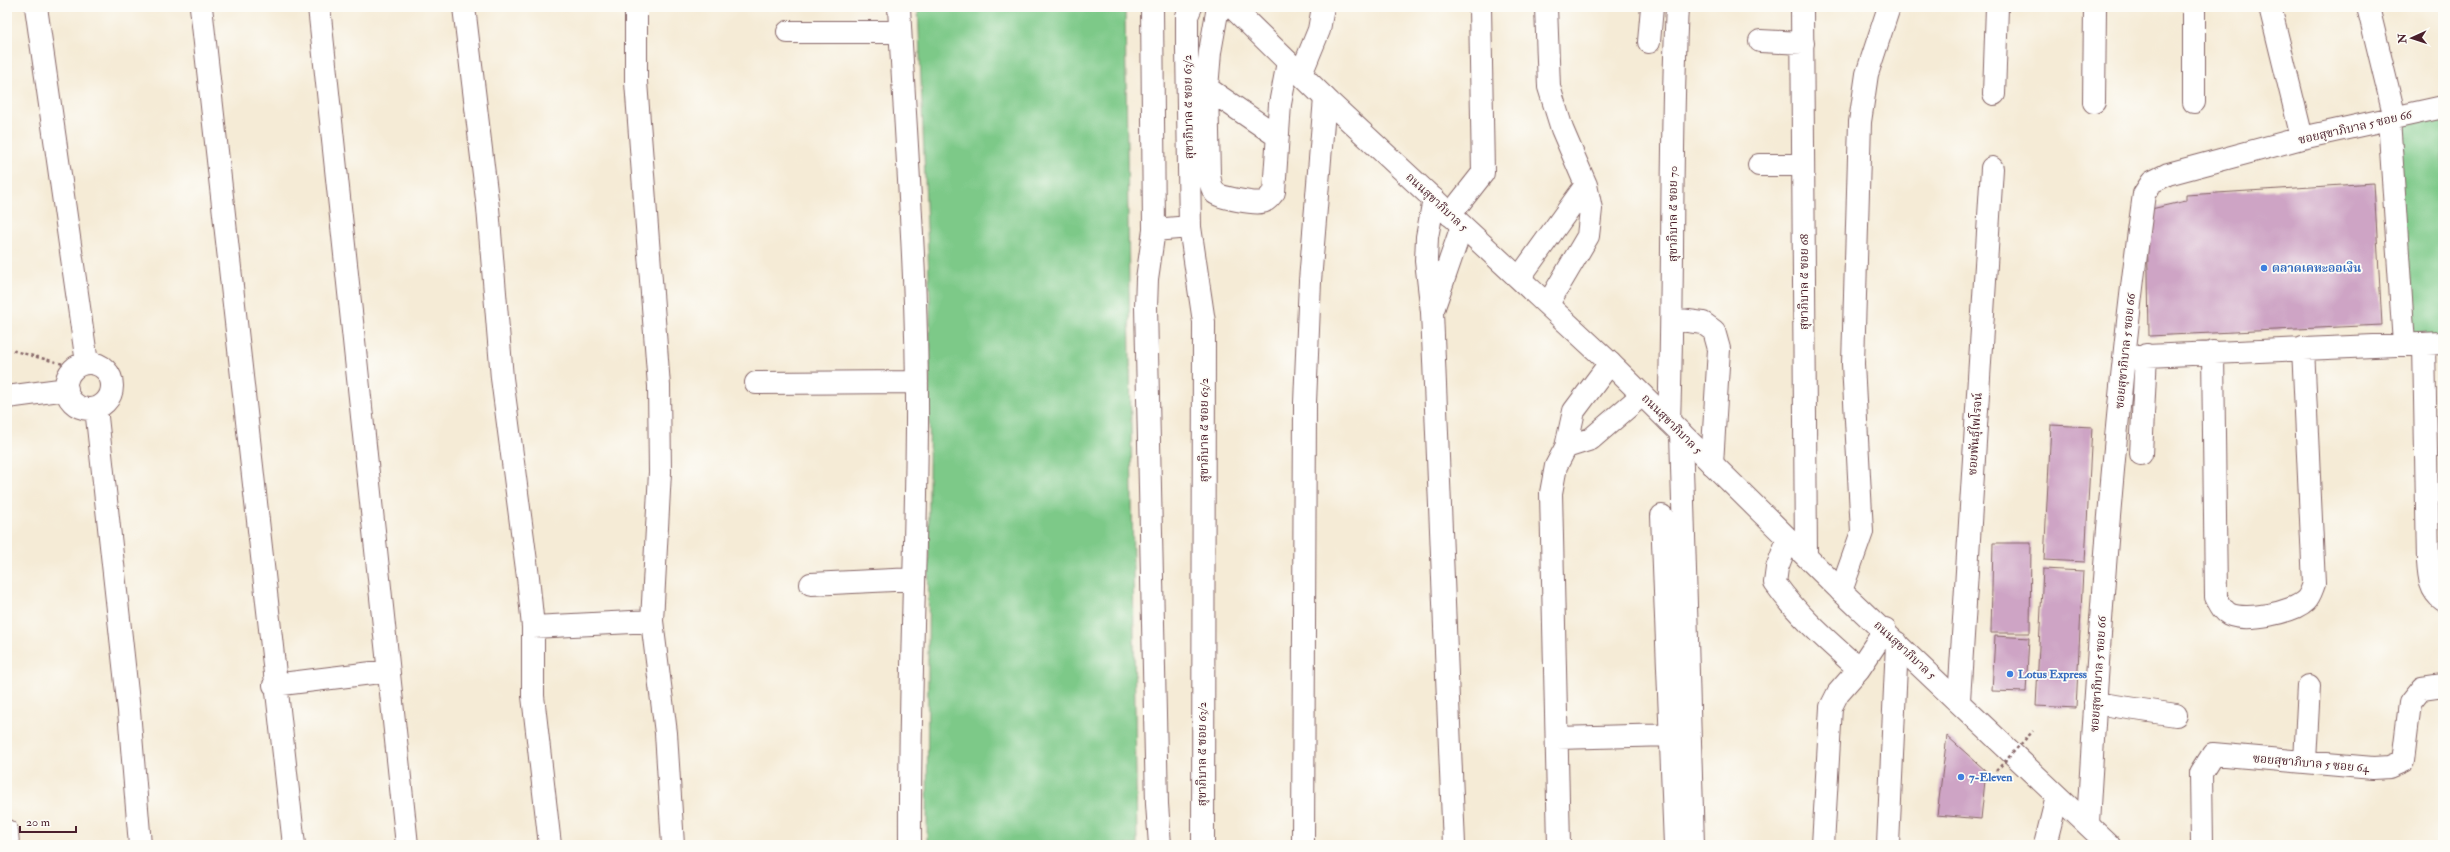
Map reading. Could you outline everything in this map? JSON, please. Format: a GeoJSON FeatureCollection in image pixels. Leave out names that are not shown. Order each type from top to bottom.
{"type":"FeatureCollection","features":[{"type":"Feature","properties":{"kind":"street"},"geometry":{"type":"LineString","coordinates":[[36,7],[81,366]]}},
{"type":"Feature","properties":{"kind":"street"},"geometry":{"type":"LineString","coordinates":[[201,7],[274,685],[294,845]]}},
{"type":"Feature","properties":{"kind":"street"},"geometry":{"type":"LineString","coordinates":[[319,7],[355,338],[407,845]]}},
{"type":"Feature","properties":{"kind":"street"},"geometry":{"type":"LineString","coordinates":[[464,7],[488,208],[502,378],[528,577],[532,627],[533,704],[550,845]]}},
{"type":"Feature","properties":{"kind":"street"},"geometry":{"type":"LineString","coordinates":[[636,7],[636,82],[659,386],[660,472],[652,621],[666,733],[673,845]]}},
{"type":"Feature","properties":{"kind":"street"},"geometry":{"type":"LineString","coordinates":[[899,7],[912,250],[916,382],[910,845]]}},
{"type":"Feature","properties":{"kind":"street"},"geometry":{"type":"LineString","coordinates":[[1152,7],[1154,230],[1147,279],[1146,307],[1157,804],[1160,845]]}},
{"type":"Feature","properties":{"kind":"street"},"geometry":{"type":"LineString","coordinates":[[1231,8],[1210,52],[1207,88],[1209,175],[1211,186],[1215,193],[1222,197],[1261,203],[1267,200],[1274,192],[1277,136],[1294,68],[1319,30],[1323,7]]}},
{"type":"Feature","properties":{"kind":"street"},"geometry":{"type":"LineString","coordinates":[[1432,312],[1456,220],[1483,173],[1480,7]]}},
{"type":"Feature","properties":{"kind":"street"},"geometry":{"type":"LineString","coordinates":[[1546,7],[1549,87],[1562,129],[1586,185],[1591,209],[1588,236],[1548,304]]}},
{"type":"Feature","properties":{"kind":"street"},"geometry":{"type":"LineString","coordinates":[[1649,42],[1652,7]]}},
{"type":"Feature","properties":{"kind":"street","name":"สุขาภิบาล ๕ ซอย 70"},"geometry":{"type":"LineString","coordinates":[[1677,7],[1673,84],[1673,319],[1675,427],[1693,845]]}},
{"type":"Feature","properties":{"kind":"street","name":"สุขาภิบาล ๕ ซอย 68"},"geometry":{"type":"LineString","coordinates":[[1802,7],[1806,556]]}},
{"type":"Feature","properties":{"kind":"street"},"geometry":{"type":"LineString","coordinates":[[1841,591],[1862,532],[1853,364],[1860,122],[1867,74],[1889,7]]}},
{"type":"Feature","properties":{"kind":"street"},"geometry":{"type":"LineString","coordinates":[[1994,94],[1997,7]]}},
{"type":"Feature","properties":{"kind":"street"},"geometry":{"type":"LineString","coordinates":[[2094,102],[2095,7]]}},
{"type":"Feature","properties":{"kind":"street"},"geometry":{"type":"LineString","coordinates":[[2194,7],[2194,102]]}},
{"type":"Feature","properties":{"kind":"street"},"geometry":{"type":"LineString","coordinates":[[2270,7],[2302,138]]}},
{"type":"Feature","properties":{"kind":"street"},"geometry":{"type":"LineString","coordinates":[[2368,7],[2392,118],[2424,343],[2428,562],[2430,584],[2436,596],[2443,600]]}},
{"type":"Feature","properties":{"kind":"street","name":"ถนนสุขาภิบาล 5"},"geometry":{"type":"LineString","coordinates":[[1231,8],[1325,98],[1610,363],[1841,591],[1958,700],[2057,797],[2109,845]]}},
{"type":"Feature","properties":{"kind":"street","name":"สุขาภิบาล ๕ ซอย 63/2"},"geometry":{"type":"LineString","coordinates":[[1184,10],[1190,227],[1204,322],[1203,845]]}},
{"type":"Feature","properties":{"kind":"street"},"geometry":{"type":"LineString","coordinates":[[788,32],[900,32]]}},
{"type":"Feature","properties":{"kind":"street"},"geometry":{"type":"LineString","coordinates":[[1760,41],[1803,43]]}},
{"type":"Feature","properties":{"kind":"street"},"geometry":{"type":"LineString","coordinates":[[1207,88],[1277,136]]}},
{"type":"Feature","properties":{"kind":"street"},"geometry":{"type":"LineString","coordinates":[[1303,845],[1305,403],[1310,281],[1325,98]]}},
{"type":"Feature","properties":{"kind":"street","name":"ซอยสุขาภิบาล 5 ซอย 66"},"geometry":{"type":"LineString","coordinates":[[2088,824],[2095,703],[2124,357],[2144,194],[2152,182],[2168,174],[2302,138],[2443,107]]}},
{"type":"Feature","properties":{"kind":"street"},"geometry":{"type":"LineString","coordinates":[[1759,165],[1803,165]]}},
{"type":"Feature","properties":{"kind":"street","name":"ซอยพันธ์ุไพโรจน์"},"geometry":{"type":"LineString","coordinates":[[1958,700],[1992,168]]}},
{"type":"Feature","properties":{"kind":"street"},"geometry":{"type":"LineString","coordinates":[[1520,278],[1586,185]]}},
{"type":"Feature","properties":{"kind":"street"},"geometry":{"type":"LineString","coordinates":[[1434,199],[1427,237],[1426,261],[1432,312],[1454,845]]}},
{"type":"Feature","properties":{"kind":"street"},"geometry":{"type":"LineString","coordinates":[[1154,230],[1190,227]]}},
{"type":"Feature","properties":{"kind":"street"},"geometry":{"type":"LineString","coordinates":[[1673,319],[1703,323],[1714,331],[1719,349],[1712,464]]}},
{"type":"Feature","properties":{"kind":"street"},"geometry":{"type":"LineString","coordinates":[[2124,357],[2424,343]]}},
{"type":"Feature","properties":{"kind":"street"},"geometry":{"type":"LineString","coordinates":[[2213,352],[2216,597],[2222,609],[2231,615],[2244,617],[2276,614],[2294,609],[2306,600],[2314,584],[2303,348]]}},
{"type":"Feature","properties":{"kind":"street"},"geometry":{"type":"LineString","coordinates":[[2141,454],[2146,355]]}},
{"type":"Feature","properties":{"kind":"street"},"geometry":{"type":"LineString","coordinates":[[1559,845],[1551,493],[1556,466],[1566,447],[1574,411],[1610,363]]}},
{"type":"Feature","properties":{"kind":"street"},"geometry":{"type":"LineString","coordinates":[[81,366],[103,368],[111,381],[109,398],[96,408],[88,409],[74,403],[67,389],[67,381],[81,366]]}},
{"type":"Feature","properties":{"kind":"street"},"geometry":{"type":"LineString","coordinates":[[756,383],[916,382]]}},
{"type":"Feature","properties":{"kind":"street"},"geometry":{"type":"LineString","coordinates":[[7,397],[67,389]]}},
{"type":"Feature","properties":{"kind":"street"},"geometry":{"type":"LineString","coordinates":[[1566,447],[1591,439],[1642,395]]}},
{"type":"Feature","properties":{"kind":"street"},"geometry":{"type":"LineString","coordinates":[[96,408],[129,712],[140,845]]}},
{"type":"Feature","properties":{"kind":"street"},"geometry":{"type":"LineString","coordinates":[[1662,516],[1674,845]]}},
{"type":"Feature","properties":{"kind":"street"},"geometry":{"type":"LineString","coordinates":[[1788,539],[1777,568],[1776,583],[1786,600],[1859,668]]}},
{"type":"Feature","properties":{"kind":"street"},"geometry":{"type":"LineString","coordinates":[[811,584],[914,579]]}},
{"type":"Feature","properties":{"kind":"street"},"geometry":{"type":"LineString","coordinates":[[532,627],[652,621]]}},
{"type":"Feature","properties":{"kind":"street"},"geometry":{"type":"LineString","coordinates":[[1823,845],[1831,706],[1838,693],[1859,668],[1891,637]]}},
{"type":"Feature","properties":{"kind":"street"},"geometry":{"type":"LineString","coordinates":[[1888,845],[1891,637]]}},
{"type":"Feature","properties":{"kind":"street"},"geometry":{"type":"LineString","coordinates":[[274,685],[388,671]]}},
{"type":"Feature","properties":{"kind":"street","name":"ซอยสุขาภิบาล 5 ซอย 64"},"geometry":{"type":"LineString","coordinates":[[2202,845],[2201,773],[2214,754],[2374,768],[2390,767],[2403,761],[2410,703],[2422,688],[2443,685]]}},
{"type":"Feature","properties":{"kind":"street"},"geometry":{"type":"LineString","coordinates":[[2305,761],[2310,686]]}},
{"type":"Feature","properties":{"kind":"street"},"geometry":{"type":"LineString","coordinates":[[2095,703],[2176,715]]}},
{"type":"Feature","properties":{"kind":"street"},"geometry":{"type":"LineString","coordinates":[[1556,738],[1670,735]]}},
{"type":"Feature","properties":{"kind":"street"},"geometry":{"type":"LineString","coordinates":[[2045,845],[2057,797]]}},
{"type":"Feature","properties":{"kind":"street"},"geometry":{"type":"LineString","coordinates":[[7,831],[8,845]]}},
{"type":"Feature","properties":{"kind":"path"},"geometry":{"type":"LineString","coordinates":[[7,350],[81,366]]}},
{"type":"Feature","properties":{"kind":"path"},"geometry":{"type":"LineString","coordinates":[[1996,771],[2033,731]]}},
{"type":"Feature","properties":{"kind":"green space"},"geometry":{"type":"Polygon","coordinates":[[[918,7],[1125,7],[1137,845],[927,845],[930,302],[918,7]]]}},
{"type":"Feature","properties":{"kind":"green space"},"geometry":{"type":"Polygon","coordinates":[[[2443,109],[2443,342],[2404,343],[2389,121],[2443,109]]]}},
{"type":"Feature","properties":{"kind":"building","name":"ตลาดเคหะออเงิน"},"geometry":{"type":"Polygon","coordinates":[[[2374,183],[2382,325],[2149,336],[2147,210],[2186,201],[2186,195],[2374,183]]]}},
{"type":"Feature","properties":{"kind":"building"},"geometry":{"type":"Polygon","coordinates":[[[2051,425],[2092,427],[2085,562],[2044,560],[2051,425]]]}},
{"type":"Feature","properties":{"kind":"building"},"geometry":{"type":"Polygon","coordinates":[[[1993,543],[2031,543],[2030,633],[1991,633],[1993,543]]]}},
{"type":"Feature","properties":{"kind":"building"},"geometry":{"type":"Polygon","coordinates":[[[2043,569],[2083,571],[2076,708],[2036,706],[2043,569]]]}},
{"type":"Feature","properties":{"kind":"building"},"geometry":{"type":"Polygon","coordinates":[[[1995,636],[2029,638],[2026,692],[1992,691],[1995,636]]]}},
{"type":"Feature","properties":{"kind":"building"},"geometry":{"type":"Polygon","coordinates":[[[1947,736],[1986,771],[1981,819],[1937,815],[1947,736]]]}},
{"type":"Feature","properties":{"kind":"place","name":"ตลาดเคหะออเงิน"},"geometry":{"type":"Point","coordinates":[2264,268]}},
{"type":"Feature","properties":{"kind":"place","name":"Lotus Express"},"geometry":{"type":"Point","coordinates":[2010,674]}},
{"type":"Feature","properties":{"kind":"place","name":"7-Eleven"},"geometry":{"type":"Point","coordinates":[1961,777]}}]}
